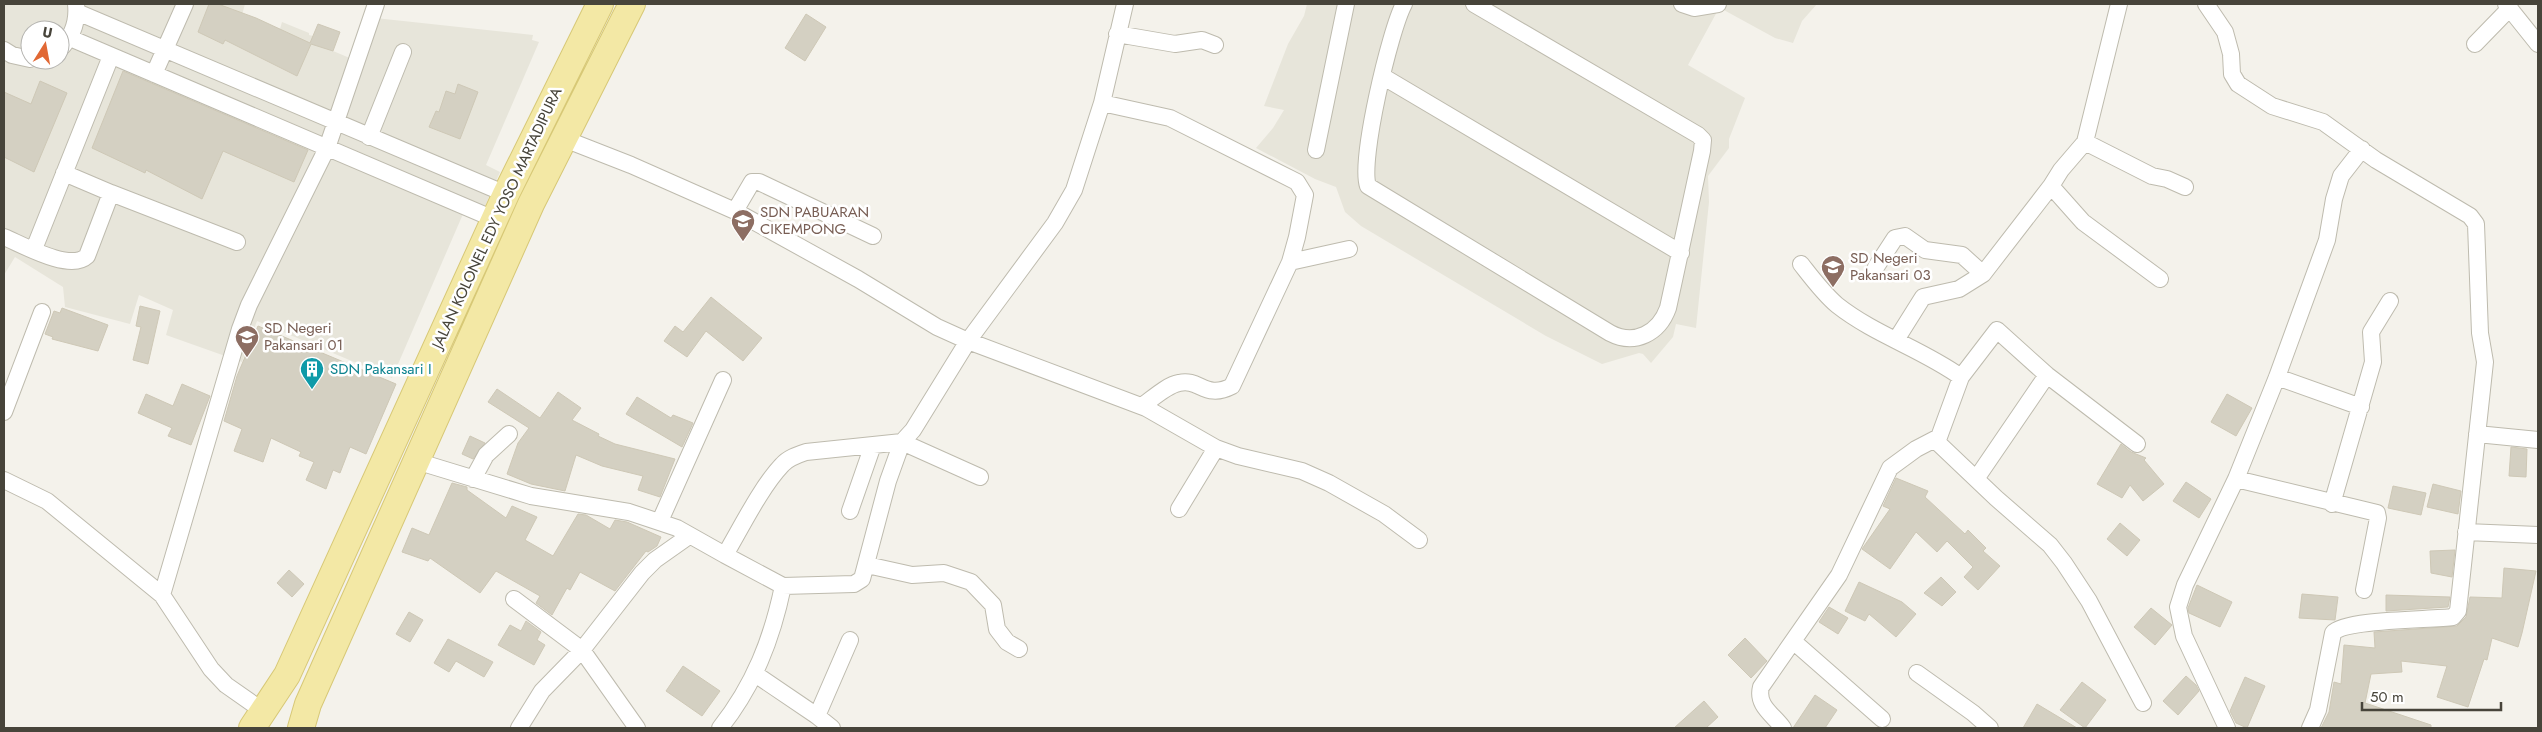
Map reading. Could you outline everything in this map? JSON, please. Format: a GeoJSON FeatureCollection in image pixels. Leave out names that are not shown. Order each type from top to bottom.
{"type":"FeatureCollection","features":[{"type":"Feature","properties":{"kind":"main road","name":"JALAN KOLONEL EDY YOSO MARTADIPURA"},"geometry":{"type":"LineString","coordinates":[[258,720],[287,675],[494,219],[600,4]]}},
{"type":"Feature","properties":{"kind":"main road","name":"JALAN KOLONEL EDY YOSO MARTADIPURA"},"geometry":{"type":"LineString","coordinates":[[301,728],[308,704],[531,204],[562,138],[632,4]]}},
{"type":"Feature","properties":{"kind":"main road"},"geometry":{"type":"LineString","coordinates":[[506,194],[531,204]]}},
{"type":"Feature","properties":{"kind":"main road"},"geometry":{"type":"LineString","coordinates":[[494,219],[520,230]]}},
{"type":"Feature","properties":{"kind":"street"},"geometry":{"type":"LineString","coordinates":[[154,74],[185,4]]}},
{"type":"Feature","properties":{"kind":"street"},"geometry":{"type":"LineString","coordinates":[[162,595],[240,329],[249,305],[327,148],[376,4]]}},
{"type":"Feature","properties":{"kind":"street"},"geometry":{"type":"LineString","coordinates":[[416,461],[531,496],[612,507],[660,521],[784,586],[854,584],[862,579],[888,481],[902,442],[913,430],[968,341],[1055,223],[1074,190],[1102,103],[1116,34],[1125,4]]}},
{"type":"Feature","properties":{"kind":"street"},"geometry":{"type":"LineString","coordinates":[[1316,150],[1346,4]]}},
{"type":"Feature","properties":{"kind":"street"},"geometry":{"type":"LineString","coordinates":[[1404,4],[1390,42],[1382,76],[1370,141],[1366,175],[1368,186],[1618,337],[1638,338],[1647,335],[1661,324],[1668,308],[1702,151],[1701,138],[1474,4]]}},
{"type":"Feature","properties":{"kind":"street"},"geometry":{"type":"LineString","coordinates":[[1682,4],[1694,8],[1718,4]]}},
{"type":"Feature","properties":{"kind":"street"},"geometry":{"type":"LineString","coordinates":[[1896,340],[1923,297],[1959,289],[1983,274],[2051,186],[2061,170],[2085,142],[2119,4]]}},
{"type":"Feature","properties":{"kind":"street"},"geometry":{"type":"LineString","coordinates":[[2206,4],[2225,32],[2231,54],[2232,74],[2238,84],[2272,106],[2323,122],[2376,160],[2470,216],[2476,224],[2480,333],[2485,362],[2456,614],[2453,617],[2441,619],[2361,624],[2336,629],[2332,633],[2318,710],[2310,728]]}},
{"type":"Feature","properties":{"kind":"street"},"geometry":{"type":"LineString","coordinates":[[2475,44],[2508,6],[2538,44]]}},
{"type":"Feature","properties":{"kind":"street"},"geometry":{"type":"LineString","coordinates":[[70,34],[75,26],[76,8],[336,124],[506,194]]}},
{"type":"Feature","properties":{"kind":"street"},"geometry":{"type":"LineString","coordinates":[[1116,34],[1175,44],[1202,40],[1215,45]]}},
{"type":"Feature","properties":{"kind":"street"},"geometry":{"type":"LineString","coordinates":[[70,44],[111,56],[494,219]]}},
{"type":"Feature","properties":{"kind":"street"},"geometry":{"type":"LineString","coordinates":[[4,50],[20,57]]}},
{"type":"Feature","properties":{"kind":"street"},"geometry":{"type":"LineString","coordinates":[[369,138],[403,52]]}},
{"type":"Feature","properties":{"kind":"street"},"geometry":{"type":"LineString","coordinates":[[34,249],[111,56]]}},
{"type":"Feature","properties":{"kind":"street"},"geometry":{"type":"LineString","coordinates":[[1382,76],[1681,253]]}},
{"type":"Feature","properties":{"kind":"street"},"geometry":{"type":"LineString","coordinates":[[1102,103],[1177,121],[1297,182],[1305,195],[1290,262],[1232,386],[1218,392],[1192,384],[1176,383],[1142,406]]}},
{"type":"Feature","properties":{"kind":"street"},"geometry":{"type":"LineString","coordinates":[[562,138],[631,165],[735,211],[858,279],[937,327],[968,341],[1142,406],[1216,448],[1238,456],[1284,466],[1308,474],[1384,514],[1419,540]]}},
{"type":"Feature","properties":{"kind":"street"},"geometry":{"type":"LineString","coordinates":[[2085,142],[2152,176],[2168,179],[2185,187]]}},
{"type":"Feature","properties":{"kind":"street"},"geometry":{"type":"LineString","coordinates":[[2226,728],[2184,636],[2178,606],[2185,585],[2236,479],[2277,377],[2327,240],[2334,199],[2341,176],[2362,149]]}},
{"type":"Feature","properties":{"kind":"street"},"geometry":{"type":"LineString","coordinates":[[64,173],[237,242]]}},
{"type":"Feature","properties":{"kind":"street"},"geometry":{"type":"LineString","coordinates":[[735,211],[752,182],[759,182],[873,236]]}},
{"type":"Feature","properties":{"kind":"street"},"geometry":{"type":"LineString","coordinates":[[2051,186],[2083,222],[2160,279]]}},
{"type":"Feature","properties":{"kind":"street"},"geometry":{"type":"LineString","coordinates":[[4,237],[65,262],[82,260],[87,256],[111,193]]}},
{"type":"Feature","properties":{"kind":"street"},"geometry":{"type":"LineString","coordinates":[[1876,267],[1895,238],[1905,236],[1925,250],[1935,253],[1953,252],[1962,255],[1983,274]]}},
{"type":"Feature","properties":{"kind":"street"},"geometry":{"type":"LineString","coordinates":[[1290,262],[1348,248]]}},
{"type":"Feature","properties":{"kind":"street"},"geometry":{"type":"LineString","coordinates":[[1801,264],[1838,306],[1896,340],[1941,362],[1961,377]]}},
{"type":"Feature","properties":{"kind":"street"},"geometry":{"type":"LineString","coordinates":[[2332,504],[2373,362],[2371,332],[2390,301]]}},
{"type":"Feature","properties":{"kind":"street"},"geometry":{"type":"LineString","coordinates":[[4,412],[42,312]]}},
{"type":"Feature","properties":{"kind":"street"},"geometry":{"type":"LineString","coordinates":[[1784,728],[1765,709],[1760,690],[1766,678],[1839,575],[1890,468],[1916,449],[1936,440],[1945,423],[1961,377],[1997,330],[2047,375],[2137,444]]}},
{"type":"Feature","properties":{"kind":"street"},"geometry":{"type":"LineString","coordinates":[[1976,479],[2047,375]]}},
{"type":"Feature","properties":{"kind":"street"},"geometry":{"type":"LineString","coordinates":[[2277,377],[2361,407]]}},
{"type":"Feature","properties":{"kind":"street"},"geometry":{"type":"LineString","coordinates":[[660,521],[723,380]]}},
{"type":"Feature","properties":{"kind":"street"},"geometry":{"type":"LineString","coordinates":[[472,479],[486,455],[509,434]]}},
{"type":"Feature","properties":{"kind":"street"},"geometry":{"type":"LineString","coordinates":[[2477,434],[2538,440]]}},
{"type":"Feature","properties":{"kind":"street"},"geometry":{"type":"LineString","coordinates":[[1936,440],[1976,479],[2050,545],[2089,601],[2142,703]]}},
{"type":"Feature","properties":{"kind":"street"},"geometry":{"type":"LineString","coordinates":[[725,555],[783,464],[806,452],[902,442],[980,477]]}},
{"type":"Feature","properties":{"kind":"street"},"geometry":{"type":"LineString","coordinates":[[850,511],[873,445]]}},
{"type":"Feature","properties":{"kind":"street"},"geometry":{"type":"LineString","coordinates":[[1179,509],[1216,448]]}},
{"type":"Feature","properties":{"kind":"street"},"geometry":{"type":"LineString","coordinates":[[2236,479],[2332,504],[2373,510],[2377,513],[2378,518],[2364,590]]}},
{"type":"Feature","properties":{"kind":"street"},"geometry":{"type":"LineString","coordinates":[[4,480],[32,492],[53,506],[162,595],[211,669],[258,720]]}},
{"type":"Feature","properties":{"kind":"street"},"geometry":{"type":"LineString","coordinates":[[2466,532],[2538,534]]}},
{"type":"Feature","properties":{"kind":"street"},"geometry":{"type":"LineString","coordinates":[[519,728],[542,691],[582,650],[655,560],[689,536]]}},
{"type":"Feature","properties":{"kind":"street"},"geometry":{"type":"LineString","coordinates":[[867,565],[912,575],[944,573],[971,582],[993,606],[997,629],[1007,642],[1019,649]]}},
{"type":"Feature","properties":{"kind":"street"},"geometry":{"type":"LineString","coordinates":[[720,728],[745,693],[755,674],[767,647],[784,586]]}},
{"type":"Feature","properties":{"kind":"street"},"geometry":{"type":"LineString","coordinates":[[514,599],[582,650],[605,679],[637,728]]}},
{"type":"Feature","properties":{"kind":"street"},"geometry":{"type":"LineString","coordinates":[[817,716],[850,640]]}},
{"type":"Feature","properties":{"kind":"street"},"geometry":{"type":"LineString","coordinates":[[1794,641],[1882,719]]}},
{"type":"Feature","properties":{"kind":"street"},"geometry":{"type":"LineString","coordinates":[[1916,673],[1973,713],[1990,728]]}},
{"type":"Feature","properties":{"kind":"street"},"geometry":{"type":"LineString","coordinates":[[755,674],[832,728]]}},
{"type":"Feature","properties":{"kind":"shaded area"},"geometry":{"type":"Polygon","coordinates":[[[4,4],[245,4],[242,15],[280,29],[282,22],[309,33],[309,35],[313,36],[312,42],[352,59],[366,17],[533,35],[532,40],[539,42],[486,165],[500,172],[479,220],[463,214],[392,378],[257,321],[242,362],[166,335],[173,310],[139,295],[130,324],[65,307],[63,287],[15,257],[4,275],[4,4]]]}},
{"type":"Feature","properties":{"kind":"shaded area"},"geometry":{"type":"Polygon","coordinates":[[[1307,4],[1817,4],[1802,21],[1793,43],[1775,38],[1722,9],[1718,10],[1688,65],[1745,98],[1729,139],[1729,148],[1708,176],[1709,202],[1696,328],[1676,324],[1673,337],[1651,363],[1643,354],[1639,353],[1602,364],[1546,336],[1361,226],[1345,212],[1336,187],[1315,179],[1256,148],[1273,128],[1284,110],[1264,106],[1288,44],[1304,16],[1307,4]]]}},
{"type":"Feature","properties":{"kind":"building"},"geometry":{"type":"Polygon","coordinates":[[[209,4],[218,4],[256,18],[310,43],[318,24],[340,32],[333,51],[311,44],[297,76],[225,40],[223,44],[198,32],[209,4]]]}},
{"type":"Feature","properties":{"kind":"building"},"geometry":{"type":"Polygon","coordinates":[[[806,14],[826,27],[805,61],[785,48],[806,14]]]}},
{"type":"Feature","properties":{"kind":"building"},"geometry":{"type":"Polygon","coordinates":[[[123,71],[308,150],[294,182],[223,151],[202,199],[146,170],[145,173],[92,148],[123,71]]]}},
{"type":"Feature","properties":{"kind":"building"},"geometry":{"type":"Polygon","coordinates":[[[40,81],[67,93],[34,172],[4,157],[4,92],[31,104],[40,81]]]}},
{"type":"Feature","properties":{"kind":"building"},"geometry":{"type":"Polygon","coordinates":[[[458,84],[478,92],[460,139],[429,127],[436,111],[439,112],[446,91],[455,94],[458,84]]]}},
{"type":"Feature","properties":{"kind":"building"},"geometry":{"type":"Polygon","coordinates":[[[711,297],[762,338],[743,361],[706,331],[687,357],[664,341],[675,326],[683,332],[711,297]]]}},
{"type":"Feature","properties":{"kind":"building"},"geometry":{"type":"Polygon","coordinates":[[[140,306],[160,311],[148,364],[133,360],[141,327],[136,326],[140,306]]]}},
{"type":"Feature","properties":{"kind":"building"},"geometry":{"type":"Polygon","coordinates":[[[62,308],[108,325],[98,351],[52,339],[53,337],[45,334],[54,311],[60,313],[62,308]]]}},
{"type":"Feature","properties":{"kind":"building","name":"SDN Pakansari I"},"geometry":{"type":"Polygon","coordinates":[[[258,326],[396,384],[366,454],[350,447],[340,473],[333,470],[326,489],[306,480],[314,462],[299,456],[301,452],[271,438],[263,462],[234,451],[242,429],[224,421],[237,376],[258,326]]]}},
{"type":"Feature","properties":{"kind":"building"},"geometry":{"type":"Polygon","coordinates":[[[182,384],[210,396],[191,445],[168,436],[172,428],[138,413],[146,394],[173,406],[182,384]]]}},
{"type":"Feature","properties":{"kind":"building"},"geometry":{"type":"Polygon","coordinates":[[[497,389],[540,418],[558,392],[581,408],[572,420],[599,434],[598,436],[615,444],[675,459],[660,497],[638,490],[643,476],[602,466],[576,455],[565,491],[531,484],[507,474],[518,443],[529,428],[488,402],[497,389]]]}},
{"type":"Feature","properties":{"kind":"building"},"geometry":{"type":"Polygon","coordinates":[[[2227,394],[2252,408],[2236,436],[2211,422],[2227,394]]]}},
{"type":"Feature","properties":{"kind":"building"},"geometry":{"type":"Polygon","coordinates":[[[637,397],[671,418],[673,415],[693,423],[682,447],[626,414],[637,397]]]}},
{"type":"Feature","properties":{"kind":"building"},"geometry":{"type":"Polygon","coordinates":[[[470,436],[485,443],[473,459],[462,454],[470,436]]]}},
{"type":"Feature","properties":{"kind":"building"},"geometry":{"type":"Polygon","coordinates":[[[2121,444],[2131,452],[2146,458],[2144,460],[2164,484],[2143,501],[2130,485],[2122,498],[2097,484],[2121,444]]]}},
{"type":"Feature","properties":{"kind":"building"},"geometry":{"type":"Polygon","coordinates":[[[2511,447],[2527,449],[2526,477],[2509,476],[2511,447]]]}},
{"type":"Feature","properties":{"kind":"building"},"geometry":{"type":"Polygon","coordinates":[[[1896,478],[1928,491],[1925,497],[1965,534],[1968,530],[1986,548],[1983,551],[2000,566],[1978,590],[1964,577],[1973,567],[1947,541],[1937,552],[1916,532],[1890,569],[1862,549],[1890,509],[1883,506],[1896,478]]]}},
{"type":"Feature","properties":{"kind":"building"},"geometry":{"type":"Polygon","coordinates":[[[2186,482],[2211,499],[2199,518],[2173,501],[2186,482]]]}},
{"type":"Feature","properties":{"kind":"building"},"geometry":{"type":"Polygon","coordinates":[[[452,483],[467,487],[467,490],[506,518],[512,506],[537,517],[525,540],[553,556],[578,514],[586,515],[610,529],[615,520],[627,522],[661,537],[657,546],[648,552],[646,551],[615,591],[580,572],[570,590],[567,588],[552,615],[536,603],[540,596],[496,571],[480,593],[430,558],[428,561],[402,552],[412,528],[429,535],[452,483]]]}},
{"type":"Feature","properties":{"kind":"building"},"geometry":{"type":"Polygon","coordinates":[[[2433,484],[2461,491],[2458,514],[2427,507],[2433,484]]]}},
{"type":"Feature","properties":{"kind":"building"},"geometry":{"type":"Polygon","coordinates":[[[2393,486],[2426,493],[2421,515],[2388,508],[2393,486]]]}},
{"type":"Feature","properties":{"kind":"building"},"geometry":{"type":"Polygon","coordinates":[[[2120,523],[2140,540],[2127,556],[2107,539],[2120,523]]]}},
{"type":"Feature","properties":{"kind":"building"},"geometry":{"type":"Polygon","coordinates":[[[2455,550],[2452,577],[2431,573],[2430,551],[2455,550]]]}},
{"type":"Feature","properties":{"kind":"building"},"geometry":{"type":"Polygon","coordinates":[[[2504,568],[2536,571],[2522,633],[2518,647],[2492,638],[2487,660],[2484,659],[2468,707],[2437,697],[2447,666],[2401,661],[2402,672],[2371,674],[2365,703],[2431,725],[2431,728],[2321,728],[2329,712],[2334,682],[2341,684],[2344,645],[2375,648],[2374,632],[2457,626],[2466,617],[2470,597],[2502,598],[2504,568]]]}},
{"type":"Feature","properties":{"kind":"building"},"geometry":{"type":"Polygon","coordinates":[[[289,570],[304,584],[292,597],[277,583],[289,570]]]}},
{"type":"Feature","properties":{"kind":"building"},"geometry":{"type":"Polygon","coordinates":[[[1941,577],[1956,592],[1942,606],[1924,593],[1941,577]]]}},
{"type":"Feature","properties":{"kind":"building"},"geometry":{"type":"Polygon","coordinates":[[[1859,582],[1902,602],[1916,614],[1896,637],[1869,614],[1865,621],[1845,611],[1859,582]]]}},
{"type":"Feature","properties":{"kind":"building"},"geometry":{"type":"Polygon","coordinates":[[[2197,585],[2232,602],[2220,627],[2189,613],[2188,608],[2197,585]]]}},
{"type":"Feature","properties":{"kind":"building"},"geometry":{"type":"Polygon","coordinates":[[[2302,594],[2338,597],[2335,620],[2299,618],[2302,594]]]}},
{"type":"Feature","properties":{"kind":"building"},"geometry":{"type":"Polygon","coordinates":[[[2386,595],[2450,597],[2448,607],[2386,611],[2386,595]]]}},
{"type":"Feature","properties":{"kind":"building"},"geometry":{"type":"Polygon","coordinates":[[[1829,607],[1848,618],[1838,634],[1819,622],[1829,607]]]}},
{"type":"Feature","properties":{"kind":"building"},"geometry":{"type":"Polygon","coordinates":[[[2151,608],[2172,625],[2155,645],[2134,627],[2151,608]]]}},
{"type":"Feature","properties":{"kind":"building"},"geometry":{"type":"Polygon","coordinates":[[[409,612],[423,620],[410,642],[396,634],[409,612]]]}},
{"type":"Feature","properties":{"kind":"building"},"geometry":{"type":"Polygon","coordinates":[[[526,621],[541,632],[537,640],[545,645],[534,665],[498,645],[510,625],[521,631],[526,621]]]}},
{"type":"Feature","properties":{"kind":"building"},"geometry":{"type":"Polygon","coordinates":[[[1745,638],[1767,661],[1751,678],[1728,655],[1745,638]]]}},
{"type":"Feature","properties":{"kind":"building"},"geometry":{"type":"Polygon","coordinates":[[[448,639],[493,662],[484,677],[456,661],[449,672],[434,663],[448,639]]]}},
{"type":"Feature","properties":{"kind":"building"},"geometry":{"type":"Polygon","coordinates":[[[683,666],[720,691],[702,716],[666,691],[683,666]]]}},
{"type":"Feature","properties":{"kind":"building"},"geometry":{"type":"Polygon","coordinates":[[[2186,676],[2196,685],[2199,691],[2178,715],[2163,701],[2186,676]]]}},
{"type":"Feature","properties":{"kind":"building"},"geometry":{"type":"Polygon","coordinates":[[[2245,677],[2265,686],[2247,728],[2236,723],[2230,711],[2245,677]]]}},
{"type":"Feature","properties":{"kind":"building"},"geometry":{"type":"Polygon","coordinates":[[[2082,682],[2106,700],[2085,728],[2060,710],[2082,682]]]}},
{"type":"Feature","properties":{"kind":"building"},"geometry":{"type":"Polygon","coordinates":[[[1815,695],[1837,710],[1825,728],[1793,728],[1815,695]]]}},
{"type":"Feature","properties":{"kind":"building"},"geometry":{"type":"Polygon","coordinates":[[[1704,701],[1718,717],[1706,728],[1674,728],[1704,701]]]}},
{"type":"Feature","properties":{"kind":"building"},"geometry":{"type":"Polygon","coordinates":[[[2037,704],[2077,728],[2023,728],[2037,704]]]}},
{"type":"Feature","properties":{"kind":"place","name":"SDN PABUARAN CIKEMPONG"},"geometry":{"type":"Point","coordinates":[743,242]}},
{"type":"Feature","properties":{"kind":"place","name":"SD Negeri Pakansari 03"},"geometry":{"type":"Point","coordinates":[1833,288]}},
{"type":"Feature","properties":{"kind":"place","name":"SD Negeri Pakansari 01"},"geometry":{"type":"Point","coordinates":[247,358]}},
{"type":"Feature","properties":{"kind":"place","name":"SDN Pakansari I"},"geometry":{"type":"Point","coordinates":[312,390]}}]}
